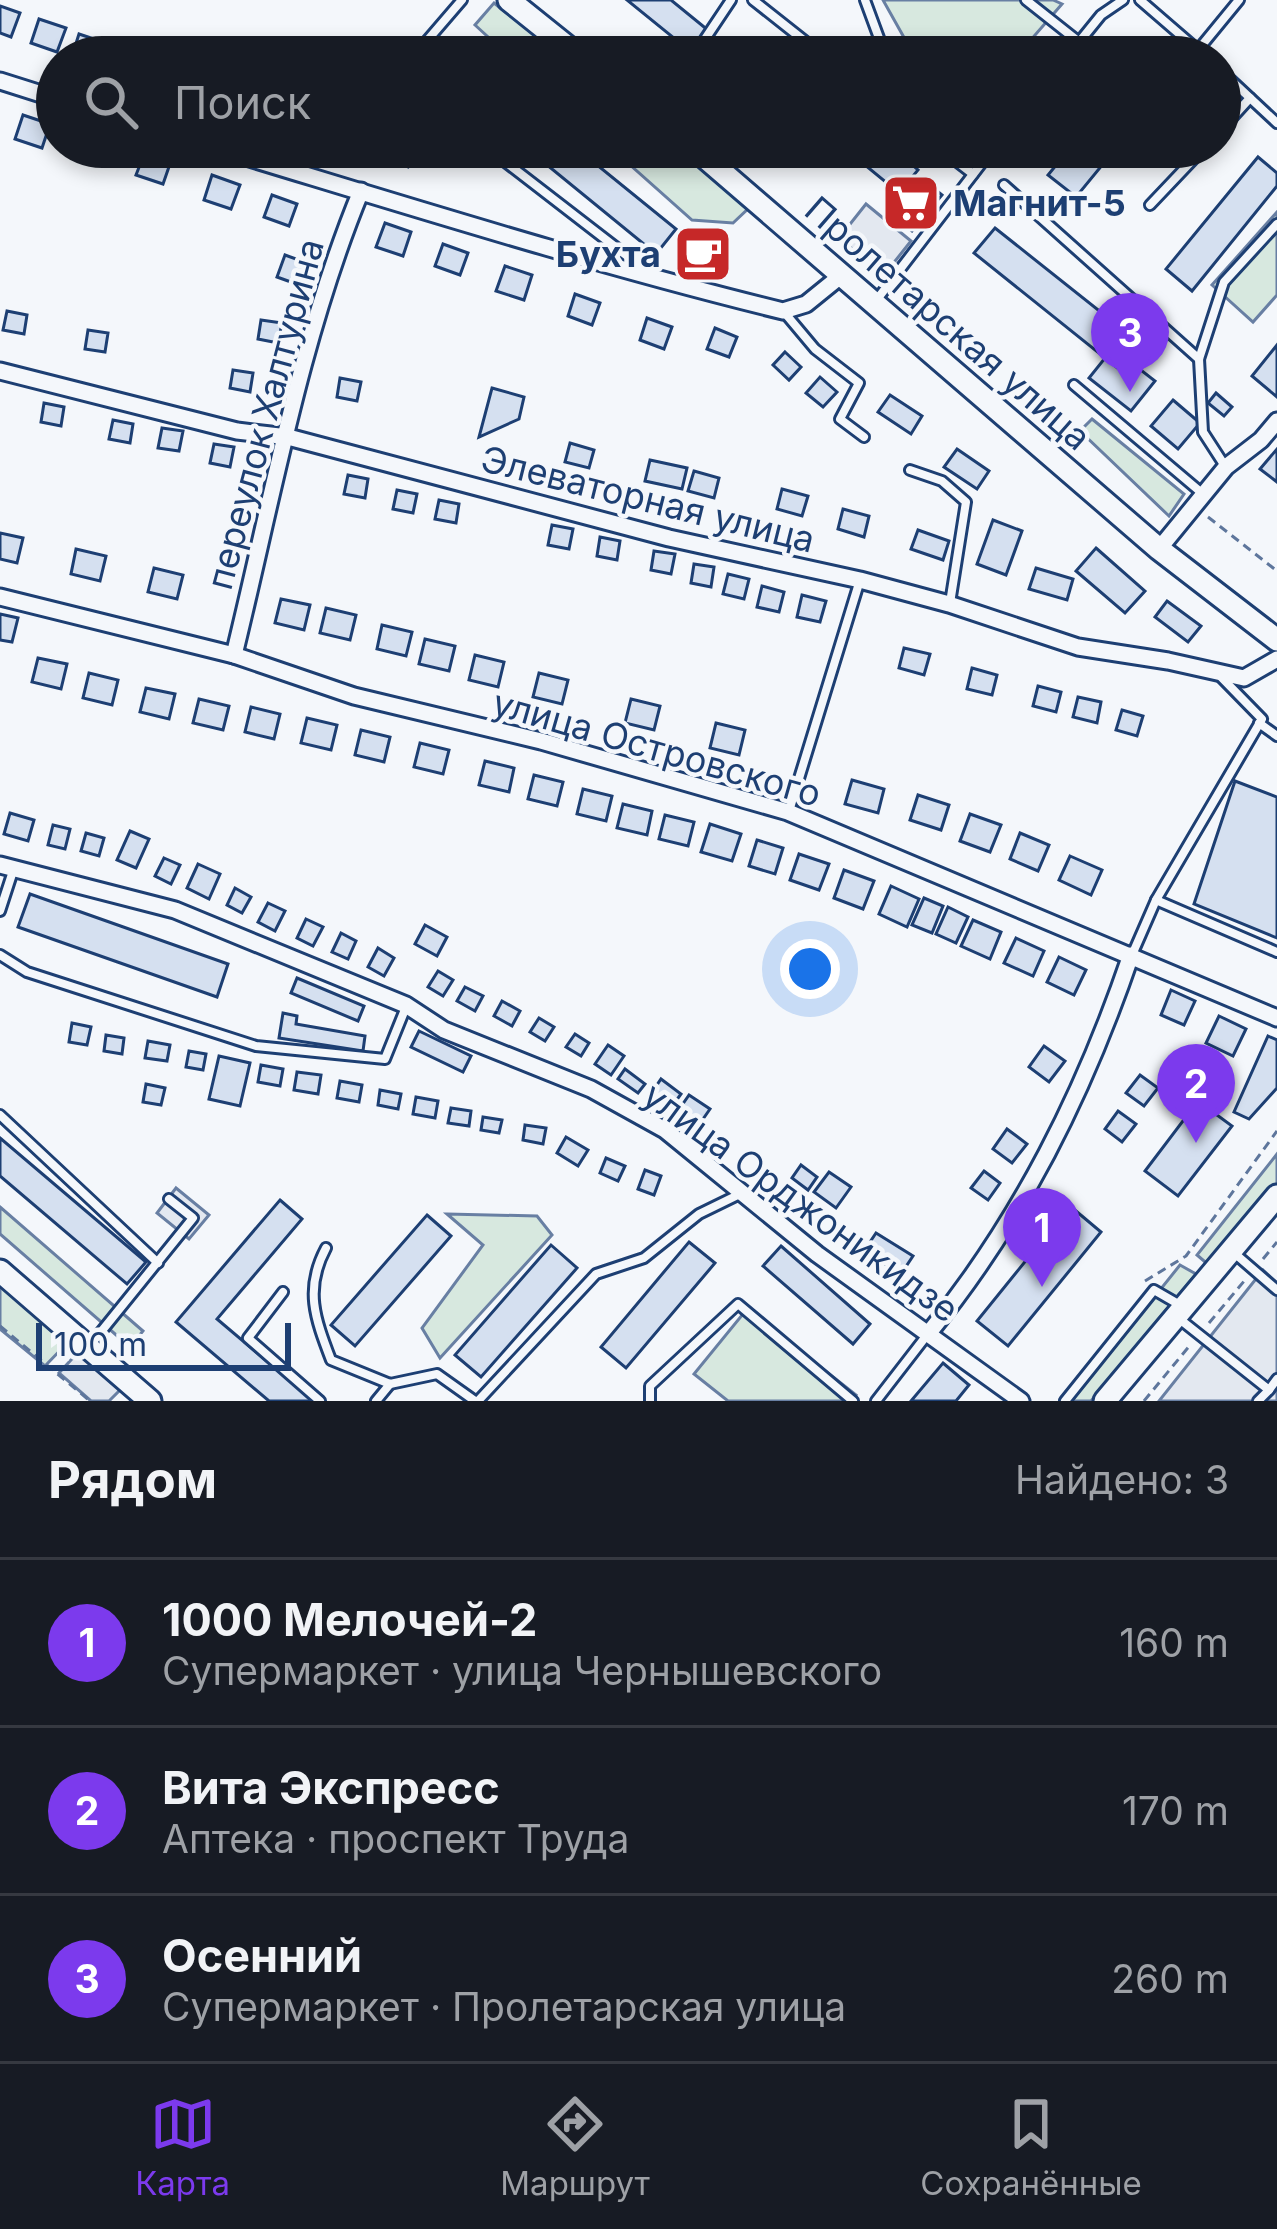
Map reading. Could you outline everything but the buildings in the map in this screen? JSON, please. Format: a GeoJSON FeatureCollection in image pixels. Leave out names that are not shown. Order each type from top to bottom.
{"type":"FeatureCollection","features":[{"type":"Feature","properties":{"kind":"main road"},"geometry":{"type":"LineString","coordinates":[[509,0],[554,36]]}},
{"type":"Feature","properties":{"kind":"main road","name":"Пролетарская улица"},"geometry":{"type":"LineString","coordinates":[[718,168],[1159,549],[1277,640]]}},
{"type":"Feature","properties":{"kind":"main road"},"geometry":{"type":"LineString","coordinates":[[1105,1401],[1277,1196]]}},
{"type":"Feature","properties":{"kind":"main road"},"geometry":{"type":"LineString","coordinates":[[0,1271],[150,1401]]}},
{"type":"Feature","properties":{"kind":"street"},"geometry":{"type":"LineString","coordinates":[[0,81],[36,92]]}},
{"type":"Feature","properties":{"kind":"street"},"geometry":{"type":"LineString","coordinates":[[284,168],[660,281],[783,311],[806,304],[843,274]]}},
{"type":"Feature","properties":{"kind":"street","name":"переулок Халтурина"},"geometry":{"type":"LineString","coordinates":[[234,655],[331,265],[361,191]]}},
{"type":"Feature","properties":{"kind":"street","name":"Элеваторная улица"},"geometry":{"type":"LineString","coordinates":[[0,371],[237,431],[287,437],[669,538],[860,580],[1078,647],[1244,678],[1277,659]]}},
{"type":"Feature","properties":{"kind":"street"},"geometry":{"type":"LineString","coordinates":[[1159,549],[1226,467],[1277,421]]}},
{"type":"Feature","properties":{"kind":"street","name":"улица Островского"},"geometry":{"type":"LineString","coordinates":[[0,596],[234,655],[355,696],[542,741],[788,812],[1277,1018]]}},
{"type":"Feature","properties":{"kind":"street","name":"улица Орджоникидзе"},"geometry":{"type":"LineString","coordinates":[[7,866],[175,910],[406,1005],[444,1030],[591,1090],[665,1130],[817,1254],[1019,1400]]}},
{"type":"Feature","properties":{"kind":"street"},"geometry":{"type":"LineString","coordinates":[[928,1334],[1035,1181],[1104,1034],[1131,955]]}},
{"type":"Feature","properties":{"kind":"lane"},"geometry":{"type":"LineString","coordinates":[[431,36],[462,0]]}},
{"type":"Feature","properties":{"kind":"lane"},"geometry":{"type":"LineString","coordinates":[[707,36],[731,0]]}},
{"type":"Feature","properties":{"kind":"lane"},"geometry":{"type":"LineString","coordinates":[[753,0],[798,36]]}},
{"type":"Feature","properties":{"kind":"lane"},"geometry":{"type":"LineString","coordinates":[[866,0],[879,36]]}},
{"type":"Feature","properties":{"kind":"lane"},"geometry":{"type":"LineString","coordinates":[[1026,0],[1071,36]]}},
{"type":"Feature","properties":{"kind":"lane"},"geometry":{"type":"LineString","coordinates":[[1083,36],[1101,15],[1123,0]]}},
{"type":"Feature","properties":{"kind":"lane"},"geometry":{"type":"LineString","coordinates":[[1140,0],[1182,36]]}},
{"type":"Feature","properties":{"kind":"lane"},"geometry":{"type":"LineString","coordinates":[[1214,36],[1239,0]]}},
{"type":"Feature","properties":{"kind":"lane"},"geometry":{"type":"LineString","coordinates":[[1241,90],[1277,123]]}},
{"type":"Feature","properties":{"kind":"lane"},"geometry":{"type":"LineString","coordinates":[[1241,108],[1250,98]]}},
{"type":"Feature","properties":{"kind":"lane"},"geometry":{"type":"LineString","coordinates":[[513,168],[660,281]]}},
{"type":"Feature","properties":{"kind":"lane"},"geometry":{"type":"LineString","coordinates":[[965,168],[973,174]]}},
{"type":"Feature","properties":{"kind":"lane"},"geometry":{"type":"LineString","coordinates":[[875,302],[977,168]]}},
{"type":"Feature","properties":{"kind":"lane"},"geometry":{"type":"LineString","coordinates":[[1150,205],[1185,168]]}},
{"type":"Feature","properties":{"kind":"lane"},"geometry":{"type":"LineString","coordinates":[[1004,185],[1199,359]]}},
{"type":"Feature","properties":{"kind":"lane"},"geometry":{"type":"LineString","coordinates":[[1226,467],[1203,431],[1199,359],[1224,282],[1277,224]]}},
{"type":"Feature","properties":{"kind":"lane"},"geometry":{"type":"LineString","coordinates":[[783,311],[815,349],[859,383],[839,419],[864,437]]}},
{"type":"Feature","properties":{"kind":"lane"},"geometry":{"type":"LineString","coordinates":[[1074,385],[1199,500]]}},
{"type":"Feature","properties":{"kind":"lane"},"geometry":{"type":"LineString","coordinates":[[910,470],[942,481],[966,502],[950,604]]}},
{"type":"Feature","properties":{"kind":"lane"},"geometry":{"type":"LineString","coordinates":[[788,812],[860,580]]}},
{"type":"Feature","properties":{"kind":"lane"},"geometry":{"type":"LineString","coordinates":[[1131,955],[1156,900],[1262,719],[1230,683],[1210,672]]}},
{"type":"Feature","properties":{"kind":"lane"},"geometry":{"type":"LineString","coordinates":[[1259,723],[1277,736]]}},
{"type":"Feature","properties":{"kind":"lane"},"geometry":{"type":"LineString","coordinates":[[0,911],[7,866]]}},
{"type":"Feature","properties":{"kind":"lane"},"geometry":{"type":"LineString","coordinates":[[1156,900],[1277,952]]}},
{"type":"Feature","properties":{"kind":"lane"},"geometry":{"type":"LineString","coordinates":[[0,955],[27,972],[256,1046],[385,1059],[406,1005]]}},
{"type":"Feature","properties":{"kind":"lane"},"geometry":{"type":"LineString","coordinates":[[0,1115],[158,1263]]}},
{"type":"Feature","properties":{"kind":"lane"},"geometry":{"type":"LineString","coordinates":[[326,1248],[311,1288],[313,1314],[331,1360],[390,1384],[437,1374],[476,1401],[596,1274],[644,1258],[699,1214],[743,1192]]}},
{"type":"Feature","properties":{"kind":"lane"},"geometry":{"type":"LineString","coordinates":[[87,1349],[194,1218],[169,1199]]}},
{"type":"Feature","properties":{"kind":"lane"},"geometry":{"type":"LineString","coordinates":[[1231,1250],[1277,1290]]}},
{"type":"Feature","properties":{"kind":"lane"},"geometry":{"type":"LineString","coordinates":[[1065,1401],[1154,1290],[1199,1335],[1269,1390]]}},
{"type":"Feature","properties":{"kind":"lane"},"geometry":{"type":"LineString","coordinates":[[284,1292],[248,1338],[320,1401]]}},
{"type":"Feature","properties":{"kind":"lane"},"geometry":{"type":"LineString","coordinates":[[650,1401],[650,1386],[738,1304],[853,1401]]}},
{"type":"Feature","properties":{"kind":"lane"},"geometry":{"type":"LineString","coordinates":[[876,1401],[928,1334]]}},
{"type":"Feature","properties":{"kind":"lane"},"geometry":{"type":"LineString","coordinates":[[1258,1401],[1277,1379]]}},
{"type":"Feature","properties":{"kind":"lane"},"geometry":{"type":"LineString","coordinates":[[376,1401],[390,1384]]}},
{"type":"Feature","properties":{"kind":"path"},"geometry":{"type":"LineString","coordinates":[[1199,500],[1277,572]]}},
{"type":"Feature","properties":{"kind":"path"},"geometry":{"type":"LineString","coordinates":[[1135,1295],[1147,1278],[1186,1256],[1277,1131]]}},
{"type":"Feature","properties":{"kind":"path"},"geometry":{"type":"LineString","coordinates":[[1144,1401],[1277,1242]]}},
{"type":"Feature","properties":{"kind":"path"},"geometry":{"type":"LineString","coordinates":[[0,1326],[90,1401]]}},
{"type":"Feature","properties":{"kind":"shaded area"},"geometry":{"type":"Polygon","coordinates":[[[883,0],[1053,0],[1062,4],[1034,36],[903,36],[883,0]]]}},
{"type":"Feature","properties":{"kind":"shaded area"},"geometry":{"type":"Polygon","coordinates":[[[494,3],[536,36],[487,36],[475,25],[494,3]]]}},
{"type":"Feature","properties":{"kind":"shaded area"},"geometry":{"type":"Polygon","coordinates":[[[634,168],[705,168],[752,205],[733,223],[692,220],[634,168]]]}},
{"type":"Feature","properties":{"kind":"shaded area"},"geometry":{"type":"Polygon","coordinates":[[[866,204],[911,241],[884,275],[839,238],[866,204]]]}},
{"type":"Feature","properties":{"kind":"shaded area"},"geometry":{"type":"Polygon","coordinates":[[[1277,212],[1277,295],[1253,322],[1212,285],[1277,212]]]}},
{"type":"Feature","properties":{"kind":"shaded area"},"geometry":{"type":"Polygon","coordinates":[[[1092,419],[1184,494],[1169,516],[1080,431],[1092,419]]]}},
{"type":"Feature","properties":{"kind":"shaded area"},"geometry":{"type":"Polygon","coordinates":[[[1277,1154],[1277,1187],[1211,1267],[1197,1255],[1277,1154]]]}},
{"type":"Feature","properties":{"kind":"shaded area"},"geometry":{"type":"Polygon","coordinates":[[[176,1188],[209,1215],[189,1239],[157,1213],[176,1188]]]}},
{"type":"Feature","properties":{"kind":"shaded area"},"geometry":{"type":"Polygon","coordinates":[[[0,1207],[143,1331],[130,1347],[0,1234],[0,1207]]]}},
{"type":"Feature","properties":{"kind":"shaded area"},"geometry":{"type":"Polygon","coordinates":[[[447,1214],[537,1216],[552,1235],[440,1358],[422,1328],[483,1245],[447,1214]]]}},
{"type":"Feature","properties":{"kind":"shaded area"},"geometry":{"type":"Polygon","coordinates":[[[1180,1265],[1196,1274],[1091,1401],[1071,1401],[1180,1265]]]}},
{"type":"Feature","properties":{"kind":"shaded area"},"geometry":{"type":"Polygon","coordinates":[[[1263,1270],[1277,1283],[1277,1401],[1159,1401],[1263,1270]]]}},
{"type":"Feature","properties":{"kind":"shaded area"},"geometry":{"type":"Polygon","coordinates":[[[0,1277],[73,1337],[45,1366],[0,1329],[0,1277]]]}},
{"type":"Feature","properties":{"kind":"shaded area"},"geometry":{"type":"Polygon","coordinates":[[[747,1309],[856,1395],[851,1401],[728,1401],[694,1374],[747,1309]]]}},
{"type":"Feature","properties":{"kind":"shaded area"},"geometry":{"type":"Polygon","coordinates":[[[82,1348],[124,1386],[109,1401],[91,1401],[59,1373],[82,1348]]]}},
{"type":"Feature","properties":{"kind":"place","name":"Магнит-5"},"geometry":{"type":"Point","coordinates":[911,203]}},
{"type":"Feature","properties":{"kind":"place","name":"Бухта"},"geometry":{"type":"Point","coordinates":[703,254]}},
{"type":"Feature","properties":{"kind":"place","name":"Осенний"},"geometry":{"type":"Point","coordinates":[1130,392]}},
{"type":"Feature","properties":{"kind":"place","name":"Вита Экспресс"},"geometry":{"type":"Point","coordinates":[1196,1143]}},
{"type":"Feature","properties":{"kind":"place","name":"1000 Мелочей-2"},"geometry":{"type":"Point","coordinates":[1042,1287]}}]}
